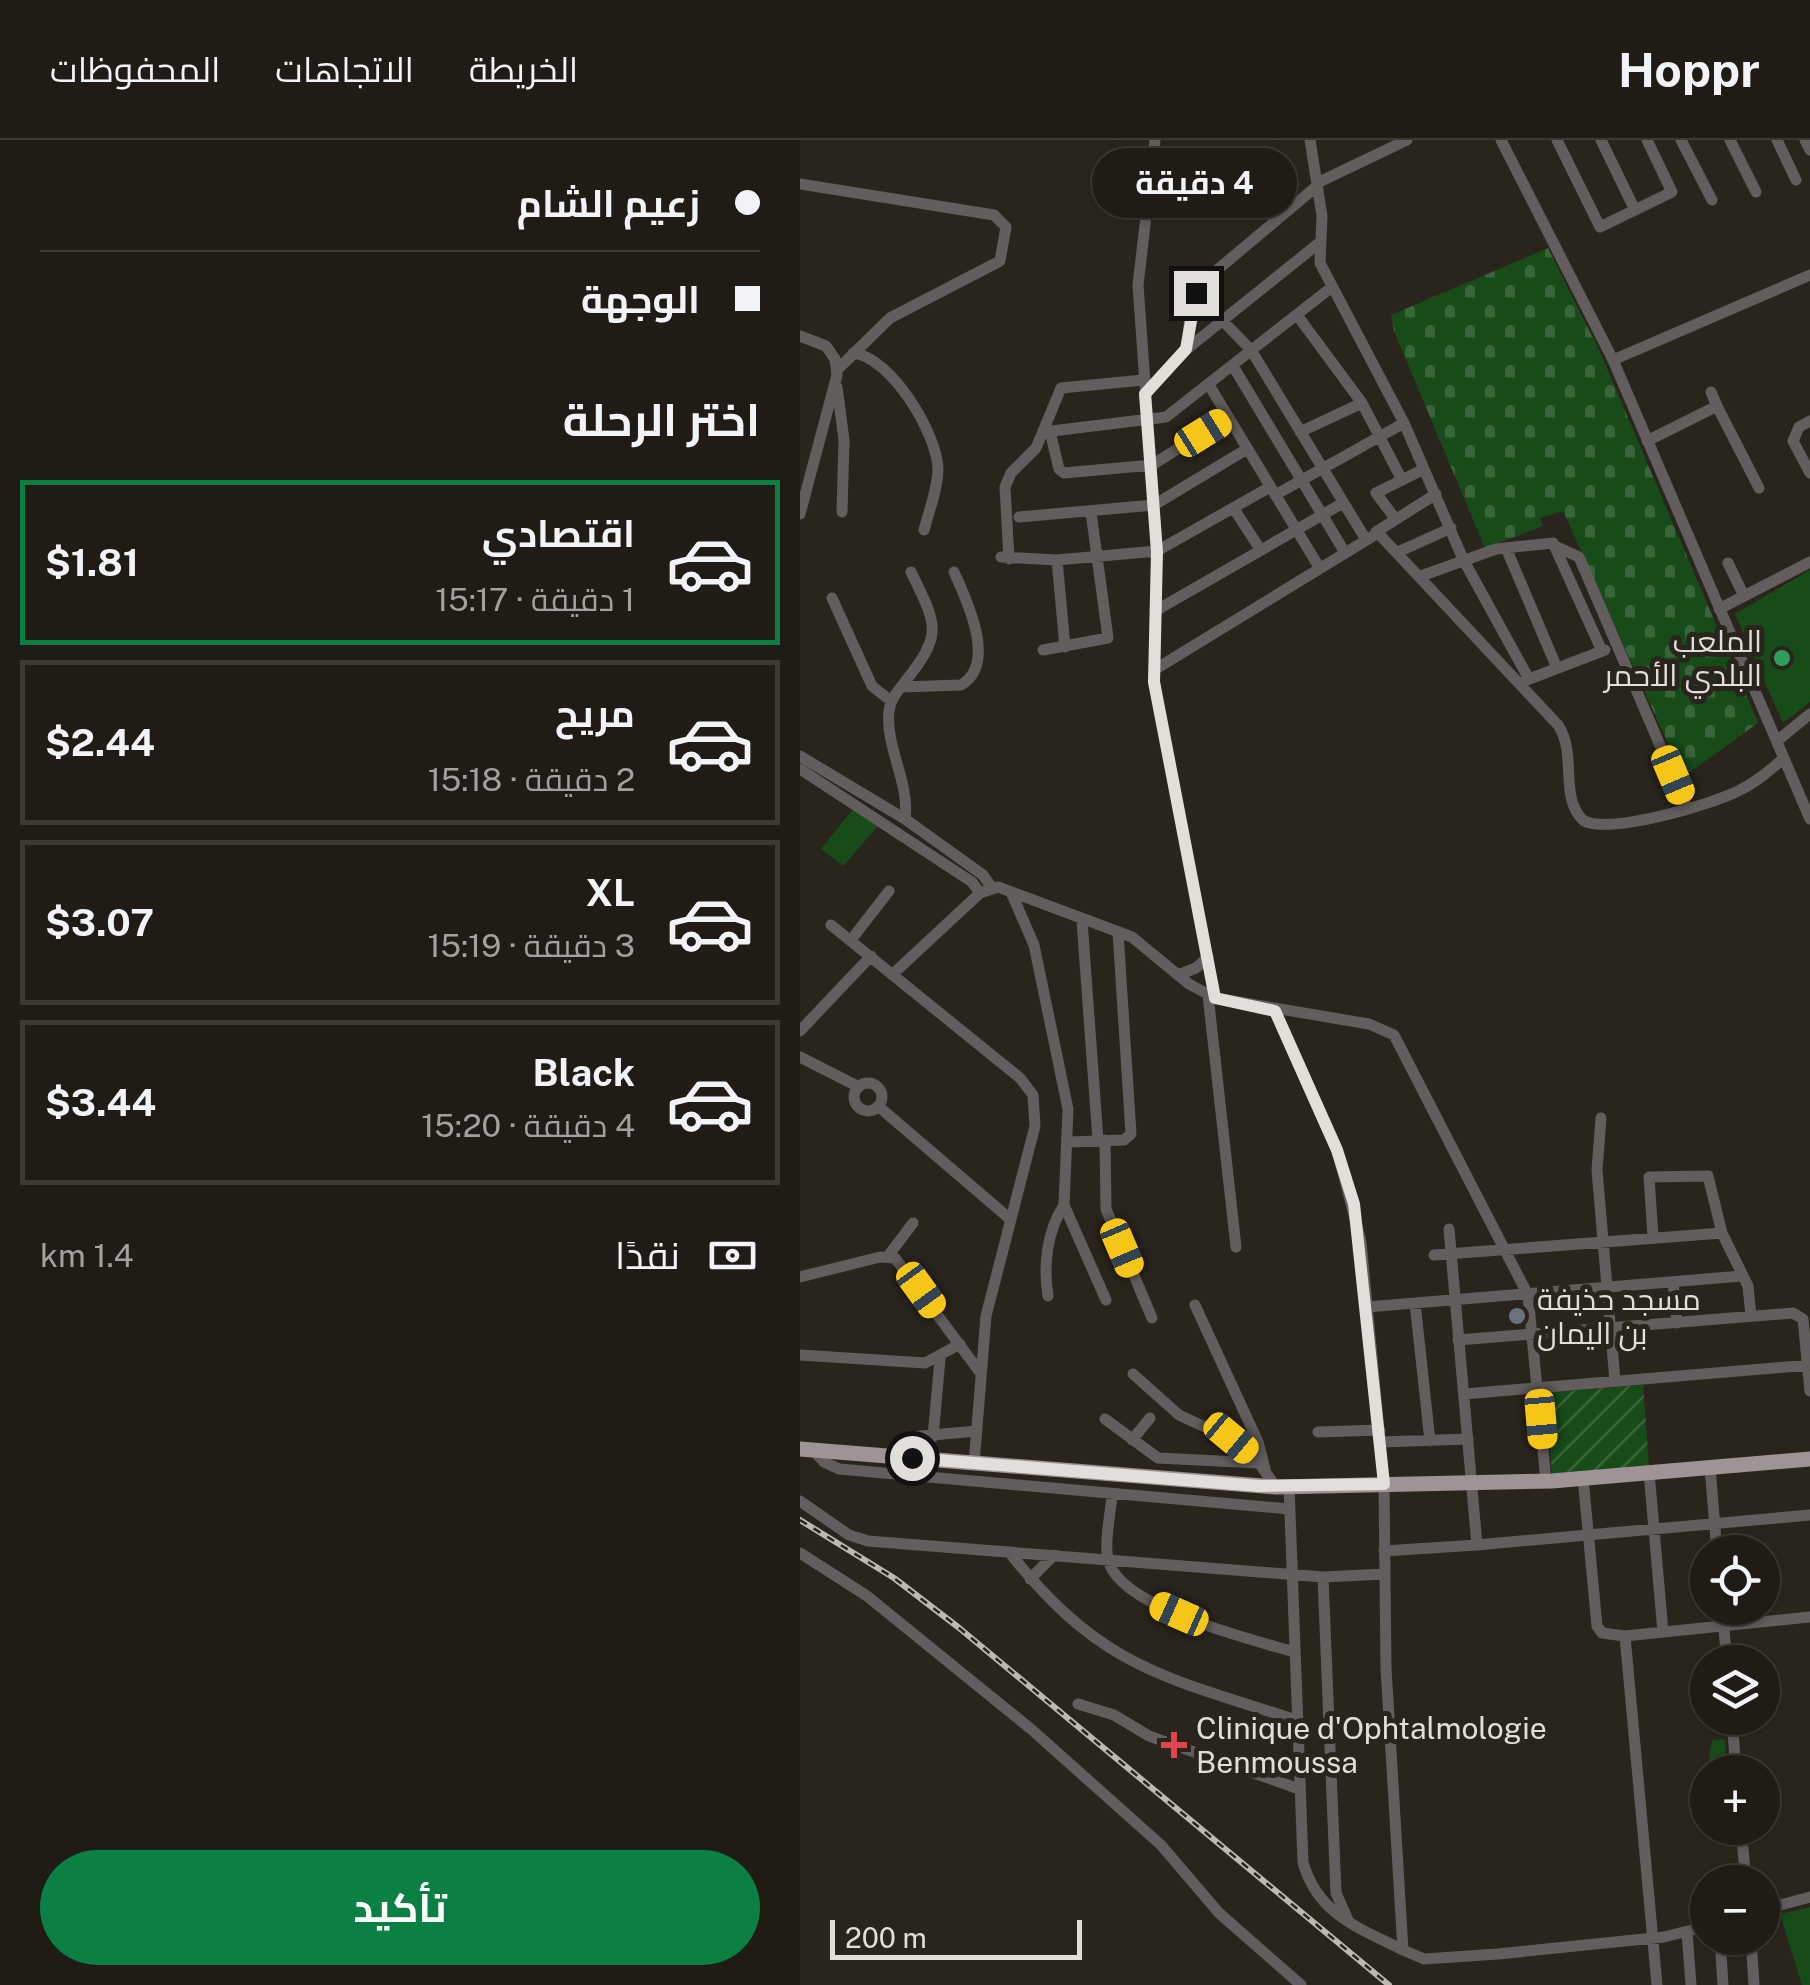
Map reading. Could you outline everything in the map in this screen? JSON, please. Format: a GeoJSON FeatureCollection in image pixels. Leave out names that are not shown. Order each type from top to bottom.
{"type":"FeatureCollection","features":[{"type":"Feature","properties":{"kind":"main road"},"geometry":{"type":"LineString","coordinates":[[806,1449],[945,1469],[974,1464],[1282,1486],[1546,1481],[1810,1459]]}},
{"type":"Feature","properties":{"kind":"street"},"geometry":{"type":"LineString","coordinates":[[1155,140],[1140,253],[1143,380],[1157,552],[1154,670],[1208,957],[1236,1247]]}},
{"type":"Feature","properties":{"kind":"street"},"geometry":{"type":"LineString","coordinates":[[1310,140],[1322,222],[1318,257],[1404,423],[1464,560],[1524,681]]}},
{"type":"Feature","properties":{"kind":"street"},"geometry":{"type":"LineString","coordinates":[[1186,349],[1191,303],[1204,282],[1317,185],[1407,140]]}},
{"type":"Feature","properties":{"kind":"street"},"geometry":{"type":"LineString","coordinates":[[1501,140],[1613,360],[1810,819]]}},
{"type":"Feature","properties":{"kind":"street"},"geometry":{"type":"LineString","coordinates":[[1557,140],[1600,227],[1672,192],[1647,140]]}},
{"type":"Feature","properties":{"kind":"street"},"geometry":{"type":"LineString","coordinates":[[1602,140],[1635,210]]}},
{"type":"Feature","properties":{"kind":"street"},"geometry":{"type":"LineString","coordinates":[[1730,140],[1756,192]]}},
{"type":"Feature","properties":{"kind":"street"},"geometry":{"type":"LineString","coordinates":[[1777,140],[1796,180]]}},
{"type":"Feature","properties":{"kind":"street"},"geometry":{"type":"LineString","coordinates":[[1805,140],[1810,150]]}},
{"type":"Feature","properties":{"kind":"street"},"geometry":{"type":"LineString","coordinates":[[1684,141],[1712,200]]}},
{"type":"Feature","properties":{"kind":"street"},"geometry":{"type":"LineString","coordinates":[[800,184],[994,215],[1005,224],[1000,261],[890,318],[836,375],[806,472],[800,514]]}},
{"type":"Feature","properties":{"kind":"street"},"geometry":{"type":"LineString","coordinates":[[1145,394],[1186,349],[1319,244]]}},
{"type":"Feature","properties":{"kind":"street"},"geometry":{"type":"LineString","coordinates":[[1613,360],[1810,275]]}},
{"type":"Feature","properties":{"kind":"street"},"geometry":{"type":"LineString","coordinates":[[1047,431],[1148,422],[1172,414],[1332,287]]}},
{"type":"Feature","properties":{"kind":"street"},"geometry":{"type":"LineString","coordinates":[[1297,315],[1362,403],[1402,480]]}},
{"type":"Feature","properties":{"kind":"street"},"geometry":{"type":"LineString","coordinates":[[1222,320],[1251,350],[1343,502],[1370,535],[1398,552],[1524,681],[1567,741],[1570,801],[1584,821],[1607,826],[1687,808],[1736,792],[1783,759]]}},
{"type":"Feature","properties":{"kind":"street"},"geometry":{"type":"LineString","coordinates":[[800,336],[826,346],[836,375],[844,440],[842,512]]}},
{"type":"Feature","properties":{"kind":"street"},"geometry":{"type":"LineString","coordinates":[[853,354],[878,361],[893,375],[934,455],[937,476],[924,530]]}},
{"type":"Feature","properties":{"kind":"street"},"geometry":{"type":"LineString","coordinates":[[1233,366],[1344,551]]}},
{"type":"Feature","properties":{"kind":"street"},"geometry":{"type":"LineString","coordinates":[[1143,380],[1066,386],[1054,396],[1047,431],[1004,487],[1005,558],[1058,560],[1157,552],[1404,423]]}},
{"type":"Feature","properties":{"kind":"street"},"geometry":{"type":"LineString","coordinates":[[1208,385],[1319,566]]}},
{"type":"Feature","properties":{"kind":"street"},"geometry":{"type":"LineString","coordinates":[[1711,392],[1759,488]]}},
{"type":"Feature","properties":{"kind":"street"},"geometry":{"type":"LineString","coordinates":[[1300,432],[1362,403]]}},
{"type":"Feature","properties":{"kind":"street"},"geometry":{"type":"LineString","coordinates":[[1648,441],[1717,406]]}},
{"type":"Feature","properties":{"kind":"street"},"geometry":{"type":"LineString","coordinates":[[1047,431],[1062,472],[1152,465],[1228,417]]}},
{"type":"Feature","properties":{"kind":"street"},"geometry":{"type":"LineString","coordinates":[[1810,422],[1799,427],[1794,441],[1810,473]]}},
{"type":"Feature","properties":{"kind":"street"},"geometry":{"type":"LineString","coordinates":[[1018,517],[1154,504],[1247,449]]}},
{"type":"Feature","properties":{"kind":"street"},"geometry":{"type":"LineString","coordinates":[[1394,518],[1376,494],[1424,469]]}},
{"type":"Feature","properties":{"kind":"street"},"geometry":{"type":"LineString","coordinates":[[1154,670],[1436,494]]}},
{"type":"Feature","properties":{"kind":"street"},"geometry":{"type":"LineString","coordinates":[[1156,611],[1343,502]]}},
{"type":"Feature","properties":{"kind":"street"},"geometry":{"type":"LineString","coordinates":[[1234,509],[1260,549]]}},
{"type":"Feature","properties":{"kind":"street"},"geometry":{"type":"LineString","coordinates":[[1043,650],[1108,638],[1091,512]]}},
{"type":"Feature","properties":{"kind":"street"},"geometry":{"type":"LineString","coordinates":[[1398,552],[1451,528]]}},
{"type":"Feature","properties":{"kind":"street"},"geometry":{"type":"LineString","coordinates":[[1422,576],[1506,548],[1546,542],[1579,557],[1687,808]]}},
{"type":"Feature","properties":{"kind":"street"},"geometry":{"type":"LineString","coordinates":[[1557,547],[1602,651]]}},
{"type":"Feature","properties":{"kind":"street"},"geometry":{"type":"LineString","coordinates":[[1506,548],[1558,668]]}},
{"type":"Feature","properties":{"kind":"street"},"geometry":{"type":"LineString","coordinates":[[1058,560],[1064,647]]}},
{"type":"Feature","properties":{"kind":"street"},"geometry":{"type":"LineString","coordinates":[[1720,609],[1810,562]]}},
{"type":"Feature","properties":{"kind":"street"},"geometry":{"type":"LineString","coordinates":[[1728,563],[1744,596]]}},
{"type":"Feature","properties":{"kind":"street"},"geometry":{"type":"LineString","coordinates":[[905,819],[905,789],[889,720],[891,701],[930,649],[935,633],[932,616],[910,572]]}},
{"type":"Feature","properties":{"kind":"street"},"geometry":{"type":"LineString","coordinates":[[901,686],[961,685],[972,672],[978,626],[954,572]]}},
{"type":"Feature","properties":{"kind":"street"},"geometry":{"type":"LineString","coordinates":[[832,598],[872,686],[891,701]]}},
{"type":"Feature","properties":{"kind":"street"},"geometry":{"type":"LineString","coordinates":[[1524,681],[1617,645]]}},
{"type":"Feature","properties":{"kind":"street"},"geometry":{"type":"LineString","coordinates":[[1777,741],[1810,714]]}},
{"type":"Feature","properties":{"kind":"street"},"geometry":{"type":"LineString","coordinates":[[800,756],[905,819],[983,875],[986,890]]}},
{"type":"Feature","properties":{"kind":"street"},"geometry":{"type":"LineString","coordinates":[[800,768],[894,826],[986,890],[1010,891],[1118,932],[1148,948],[1212,996],[1275,1011],[1369,1024],[1394,1035],[1528,1295],[1546,1481]]}},
{"type":"Feature","properties":{"kind":"street"},"geometry":{"type":"LineString","coordinates":[[894,973],[986,890]]}},
{"type":"Feature","properties":{"kind":"street"},"geometry":{"type":"LineString","coordinates":[[1010,891],[1034,945],[1068,1108],[1064,1204],[1048,1249],[1048,1296]]}},
{"type":"Feature","properties":{"kind":"street"},"geometry":{"type":"LineString","coordinates":[[851,940],[889,892]]}},
{"type":"Feature","properties":{"kind":"street"},"geometry":{"type":"LineString","coordinates":[[1082,921],[1106,1209],[1152,1318]]}},
{"type":"Feature","properties":{"kind":"street"},"geometry":{"type":"LineString","coordinates":[[830,925],[1020,1078],[1032,1095],[1035,1126],[986,1316],[974,1464]]}},
{"type":"Feature","properties":{"kind":"street"},"geometry":{"type":"LineString","coordinates":[[1069,1142],[1124,1140],[1132,1132],[1118,932]]}},
{"type":"Feature","properties":{"kind":"street"},"geometry":{"type":"LineString","coordinates":[[800,1031],[871,956]]}},
{"type":"Feature","properties":{"kind":"street"},"geometry":{"type":"LineString","coordinates":[[1178,974],[1196,968],[1208,957]]}},
{"type":"Feature","properties":{"kind":"street"},"geometry":{"type":"LineString","coordinates":[[1275,1011],[1350,1186],[1361,1242],[1384,1484],[1402,1950]]}},
{"type":"Feature","properties":{"kind":"street"},"geometry":{"type":"LineString","coordinates":[[800,1057],[859,1086],[854,1100],[870,1112],[878,1106],[1010,1220]]}},
{"type":"Feature","properties":{"kind":"street"},"geometry":{"type":"LineString","coordinates":[[1601,1118],[1596,1155],[1615,1382]]}},
{"type":"Feature","properties":{"kind":"street"},"geometry":{"type":"LineString","coordinates":[[1653,1237],[1648,1178],[1708,1176],[1722,1233],[1748,1286],[1752,1316]]}},
{"type":"Feature","properties":{"kind":"street"},"geometry":{"type":"LineString","coordinates":[[1064,1204],[1106,1300]]}},
{"type":"Feature","properties":{"kind":"street"},"geometry":{"type":"LineString","coordinates":[[888,1256],[913,1222]]}},
{"type":"Feature","properties":{"kind":"street"},"geometry":{"type":"LineString","coordinates":[[1449,1230],[1477,1545]]}},
{"type":"Feature","properties":{"kind":"street"},"geometry":{"type":"LineString","coordinates":[[1434,1255],[1722,1233]]}},
{"type":"Feature","properties":{"kind":"street"},"geometry":{"type":"LineString","coordinates":[[800,1277],[888,1256],[902,1263],[979,1371]]}},
{"type":"Feature","properties":{"kind":"street"},"geometry":{"type":"LineString","coordinates":[[1367,1307],[1742,1276]]}},
{"type":"Feature","properties":{"kind":"street"},"geometry":{"type":"LineString","coordinates":[[1673,1282],[1677,1322]]}},
{"type":"Feature","properties":{"kind":"street"},"geometry":{"type":"LineString","coordinates":[[1415,1303],[1430,1441]]}},
{"type":"Feature","properties":{"kind":"street"},"geometry":{"type":"LineString","coordinates":[[1195,1305],[1258,1442],[1262,1466]]}},
{"type":"Feature","properties":{"kind":"street"},"geometry":{"type":"LineString","coordinates":[[1458,1340],[1800,1314],[1810,1390]]}},
{"type":"Feature","properties":{"kind":"street"},"geometry":{"type":"LineString","coordinates":[[800,1355],[925,1363],[940,1359],[960,1344]]}},
{"type":"Feature","properties":{"kind":"street"},"geometry":{"type":"LineString","coordinates":[[933,1438],[940,1359]]}},
{"type":"Feature","properties":{"kind":"street"},"geometry":{"type":"LineString","coordinates":[[1464,1394],[1809,1365]]}},
{"type":"Feature","properties":{"kind":"street"},"geometry":{"type":"LineString","coordinates":[[1133,1374],[1179,1416],[1220,1431],[1282,1486],[1289,1509],[1306,1876],[1320,1902],[1350,1923],[1424,1960],[1690,1931]]}},
{"type":"Feature","properties":{"kind":"street"},"geometry":{"type":"LineString","coordinates":[[1132,1440],[1150,1418]]}},
{"type":"Feature","properties":{"kind":"street"},"geometry":{"type":"LineString","coordinates":[[1105,1419],[1162,1459],[1262,1466]]}},
{"type":"Feature","properties":{"kind":"street"},"geometry":{"type":"LineString","coordinates":[[911,1437],[933,1438],[976,1431]]}},
{"type":"Feature","properties":{"kind":"street"},"geometry":{"type":"LineString","coordinates":[[1318,1432],[1430,1441],[1468,1439]]}},
{"type":"Feature","properties":{"kind":"street"},"geometry":{"type":"LineString","coordinates":[[1710,1467],[1715,1535]]}},
{"type":"Feature","properties":{"kind":"street"},"geometry":{"type":"LineString","coordinates":[[945,1469],[1112,1494],[1289,1509]]}},
{"type":"Feature","properties":{"kind":"street"},"geometry":{"type":"LineString","coordinates":[[1649,1472],[1663,1632]]}},
{"type":"Feature","properties":{"kind":"street"},"geometry":{"type":"LineString","coordinates":[[1583,1478],[1597,1626],[1609,1637],[1810,1618]]}},
{"type":"Feature","properties":{"kind":"street"},"geometry":{"type":"LineString","coordinates":[[1112,1494],[1108,1560],[1120,1578],[1152,1601],[1294,1652]]}},
{"type":"Feature","properties":{"kind":"street"},"geometry":{"type":"LineString","coordinates":[[800,1500],[860,1540],[1323,1578],[1385,1574]]}},
{"type":"Feature","properties":{"kind":"street"},"geometry":{"type":"LineString","coordinates":[[1384,1552],[1810,1515]]}},
{"type":"Feature","properties":{"kind":"street"},"geometry":{"type":"LineString","coordinates":[[1009,1552],[1080,1629],[1138,1668],[1296,1720]]}},
{"type":"Feature","properties":{"kind":"street"},"geometry":{"type":"LineString","coordinates":[[800,1553],[867,1596],[1031,1729],[1161,1846],[1219,1913],[1301,1985]]}},
{"type":"Feature","properties":{"kind":"street"},"geometry":{"type":"LineString","coordinates":[[1030,1578],[1054,1555]]}},
{"type":"Feature","properties":{"kind":"street"},"geometry":{"type":"LineString","coordinates":[[1323,1578],[1336,1894],[1350,1923]]}},
{"type":"Feature","properties":{"kind":"street"},"geometry":{"type":"LineString","coordinates":[[1724,1626],[1726,1645]]}},
{"type":"Feature","properties":{"kind":"street"},"geometry":{"type":"LineString","coordinates":[[1625,1636],[1656,1985]]}},
{"type":"Feature","properties":{"kind":"street"},"geometry":{"type":"LineString","coordinates":[[1078,1704],[1114,1715],[1149,1736],[1299,1789]]}},
{"type":"Feature","properties":{"kind":"street"},"geometry":{"type":"LineString","coordinates":[[1780,1905],[1810,1897]]}},
{"type":"Feature","properties":{"kind":"street"},"geometry":{"type":"LineString","coordinates":[[1687,1932],[1691,1985]]}},
{"type":"Feature","properties":{"kind":"street"},"geometry":{"type":"LineString","coordinates":[[1721,1955],[1723,1985]]}},
{"type":"Feature","properties":{"kind":"street"},"geometry":{"type":"LineString","coordinates":[[1752,1955],[1754,1985]]}},
{"type":"Feature","properties":{"kind":"green space"},"geometry":{"type":"Polygon","coordinates":[[[1548,248],[1600,352],[1758,723],[1683,777],[1563,511],[1540,518],[1543,526],[1485,548],[1394,331],[1391,315],[1548,248]]]}},
{"type":"Feature","properties":{"kind":"green space","name":"الملعب البلدي الأحمر"},"geometry":{"type":"Polygon","coordinates":[[[1810,570],[1810,702],[1783,723],[1735,614],[1810,570]]]}},
{"type":"Feature","properties":{"kind":"green space"},"geometry":{"type":"Polygon","coordinates":[[[853,809],[878,826],[843,866],[821,849],[853,809]]]}},
{"type":"Feature","properties":{"kind":"green space"},"geometry":{"type":"Polygon","coordinates":[[[1643,1385],[1649,1466],[1552,1474],[1546,1393],[1643,1385]]]}},
{"type":"Feature","properties":{"kind":"green space"},"geometry":{"type":"Polygon","coordinates":[[[1725,1739],[1726,1755],[1710,1755],[1712,1740],[1725,1739]]]}},
{"type":"Feature","properties":{"kind":"green space"},"geometry":{"type":"Polygon","coordinates":[[[1810,1907],[1810,1985],[1802,1985],[1780,1914],[1810,1907]]]}},
{"type":"Feature","properties":{"kind":"railway"},"geometry":{"type":"LineString","coordinates":[[800,1520],[894,1578],[958,1627],[1389,1985]]}},
{"type":"Feature","properties":{"kind":"place","name":"الملعب البلدي الأحمر"},"geometry":{"type":"Point","coordinates":[1782,658]}},
{"type":"Feature","properties":{"kind":"place","name":"مسجد حذيفة بن اليمان"},"geometry":{"type":"Point","coordinates":[1517,1316]}},
{"type":"Feature","properties":{"kind":"place","name":"Clinique d'Ophtalmologie Benmoussa"},"geometry":{"type":"Point","coordinates":[1174,1745]}},
{"type":"Feature","properties":{"kind":"route"},"geometry":{"type":"LineString","coordinates":[[912,1458],[1259,1486],[1384,1484],[1361,1242],[1350,1186],[1275,1011],[1215,998],[1154,682],[1157,552],[1145,394],[1186,349],[1188,316],[1196,293]]}}]}
